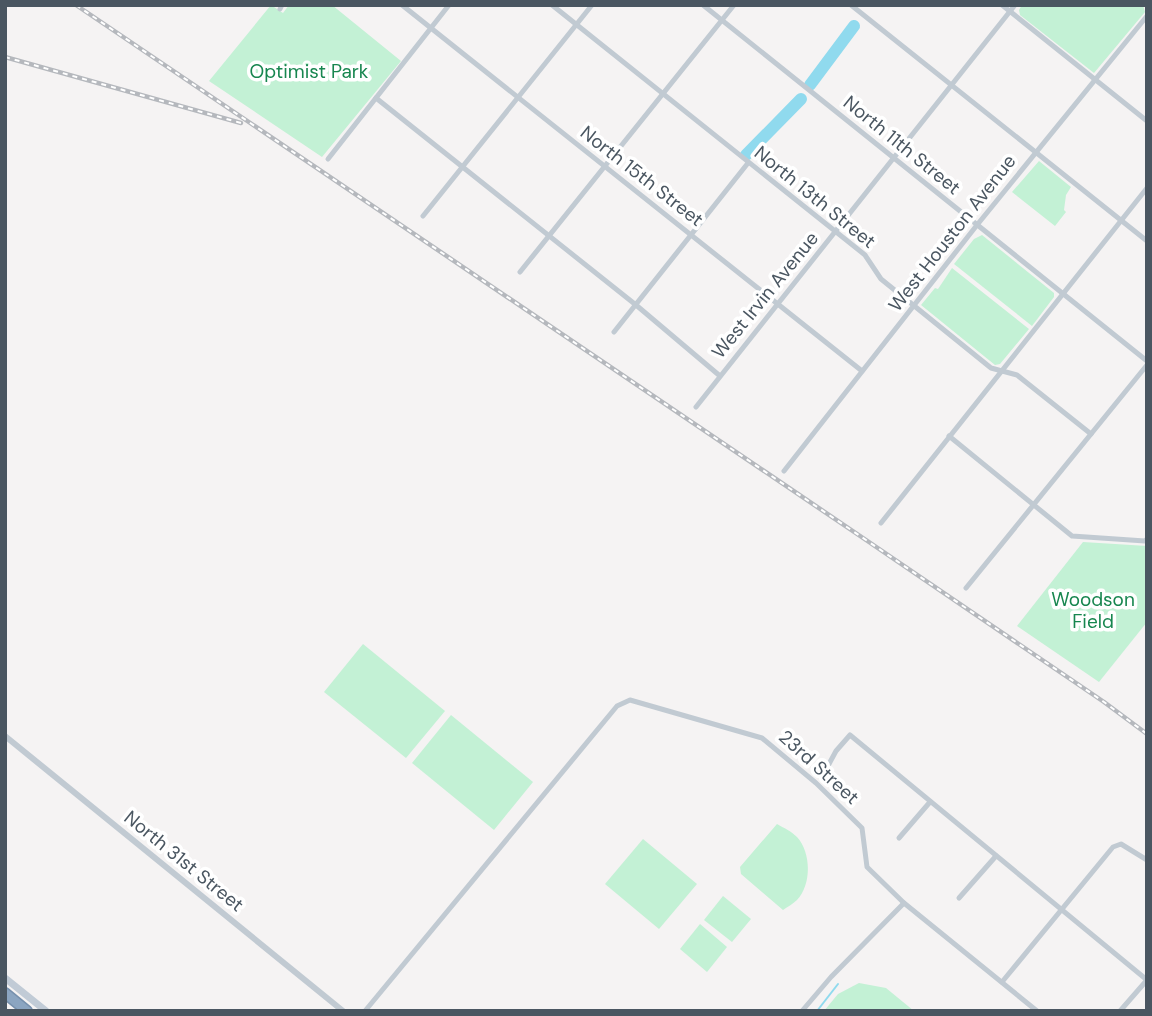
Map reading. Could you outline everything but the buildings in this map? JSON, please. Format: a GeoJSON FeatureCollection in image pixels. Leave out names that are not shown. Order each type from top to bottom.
{"type":"FeatureCollection","features":[{"type":"Feature","properties":{"kind":"highway"},"geometry":{"type":"LineString","coordinates":[[5,993],[27,1011]]}},
{"type":"Feature","properties":{"kind":"main road"},"geometry":{"type":"LineString","coordinates":[[5,978],[46,1011]]}},
{"type":"Feature","properties":{"kind":"street","name":"North 15th Street"},"geometry":{"type":"LineString","coordinates":[[402,5],[862,371]]}},
{"type":"Feature","properties":{"kind":"street"},"geometry":{"type":"LineString","coordinates":[[328,159],[449,5]]}},
{"type":"Feature","properties":{"kind":"street","name":"North 13th Street"},"geometry":{"type":"LineString","coordinates":[[552,5],[865,255],[881,279],[991,368],[1017,375],[1091,434]]}},
{"type":"Feature","properties":{"kind":"street"},"geometry":{"type":"LineString","coordinates":[[423,216],[592,5]]}},
{"type":"Feature","properties":{"kind":"street","name":"North 11th Street"},"geometry":{"type":"LineString","coordinates":[[703,5],[1147,363]]}},
{"type":"Feature","properties":{"kind":"street"},"geometry":{"type":"LineString","coordinates":[[520,272],[734,5]]}},
{"type":"Feature","properties":{"kind":"street"},"geometry":{"type":"LineString","coordinates":[[851,5],[1147,241]]}},
{"type":"Feature","properties":{"kind":"street"},"geometry":{"type":"LineString","coordinates":[[1002,5],[1147,121]]}},
{"type":"Feature","properties":{"kind":"street","name":"West Irvin Avenue"},"geometry":{"type":"LineString","coordinates":[[696,407],[1015,5]]}},
{"type":"Feature","properties":{"kind":"street","name":"West Houston Avenue"},"geometry":{"type":"LineString","coordinates":[[784,471],[977,225],[1147,16]]}},
{"type":"Feature","properties":{"kind":"street"},"geometry":{"type":"LineString","coordinates":[[376,98],[636,305],[720,376]]}},
{"type":"Feature","properties":{"kind":"street"},"geometry":{"type":"LineString","coordinates":[[614,332],[748,163]]}},
{"type":"Feature","properties":{"kind":"street"},"geometry":{"type":"LineString","coordinates":[[881,523],[1147,188]]}},
{"type":"Feature","properties":{"kind":"street"},"geometry":{"type":"LineString","coordinates":[[966,588],[1147,363]]}},
{"type":"Feature","properties":{"kind":"street"},"geometry":{"type":"LineString","coordinates":[[949,436],[1072,536],[1146,540]]}},
{"type":"Feature","properties":{"kind":"street","name":"23rd Street"},"geometry":{"type":"LineString","coordinates":[[365,1011],[617,706],[630,700],[762,738],[816,783],[862,828],[867,867],[904,903],[1037,1011]]}},
{"type":"Feature","properties":{"kind":"street"},"geometry":{"type":"LineString","coordinates":[[829,764],[850,735],[1147,980],[1120,1011]]}},
{"type":"Feature","properties":{"kind":"street","name":"North 31st Street"},"geometry":{"type":"LineString","coordinates":[[5,736],[343,1011]]}},
{"type":"Feature","properties":{"kind":"street"},"geometry":{"type":"LineString","coordinates":[[900,838],[930,802]]}},
{"type":"Feature","properties":{"kind":"street"},"geometry":{"type":"LineString","coordinates":[[1002,982],[1113,847],[1121,844],[1147,860]]}},
{"type":"Feature","properties":{"kind":"street"},"geometry":{"type":"LineString","coordinates":[[959,898],[996,856]]}},
{"type":"Feature","properties":{"kind":"street"},"geometry":{"type":"LineString","coordinates":[[802,1011],[831,977],[904,903]]}},
{"type":"Feature","properties":{"kind":"green space","name":"Optimist Park"},"geometry":{"type":"Polygon","coordinates":[[[271,5],[283,13],[289,5],[332,5],[401,61],[322,157],[209,81],[271,5]]]}},
{"type":"Feature","properties":{"kind":"green space"},"geometry":{"type":"Polygon","coordinates":[[[1022,5],[1143,5],[1145,12],[1094,73],[1020,15],[1022,5]]]}},
{"type":"Feature","properties":{"kind":"green space"},"geometry":{"type":"Polygon","coordinates":[[[1039,161],[1071,187],[1066,195],[1066,212],[1055,226],[1012,192],[1039,161]]]}},
{"type":"Feature","properties":{"kind":"green space"},"geometry":{"type":"Polygon","coordinates":[[[982,235],[1054,293],[1054,297],[1032,326],[954,264],[974,239],[982,235]]]}},
{"type":"Feature","properties":{"kind":"green space"},"geometry":{"type":"Polygon","coordinates":[[[952,268],[1029,329],[1000,364],[995,365],[921,305],[935,288],[938,289],[952,268]]]}},
{"type":"Feature","properties":{"kind":"green space","name":"Woodson Field"},"geometry":{"type":"Polygon","coordinates":[[[1083,542],[1147,546],[1147,622],[1099,682],[1017,626],[1083,542]]]}},
{"type":"Feature","properties":{"kind":"green space"},"geometry":{"type":"Polygon","coordinates":[[[363,644],[445,711],[406,758],[324,692],[363,644]]]}},
{"type":"Feature","properties":{"kind":"green space"},"geometry":{"type":"Polygon","coordinates":[[[451,715],[533,782],[494,830],[412,763],[451,715]]]}},
{"type":"Feature","properties":{"kind":"green space"},"geometry":{"type":"Polygon","coordinates":[[[777,824],[802,843],[808,868],[802,893],[783,910],[741,874],[740,867],[777,824]]]}},
{"type":"Feature","properties":{"kind":"green space"},"geometry":{"type":"Polygon","coordinates":[[[643,839],[697,884],[659,929],[605,884],[643,839]]]}},
{"type":"Feature","properties":{"kind":"green space"},"geometry":{"type":"Polygon","coordinates":[[[723,896],[751,919],[732,942],[704,920],[723,896]]]}},
{"type":"Feature","properties":{"kind":"green space"},"geometry":{"type":"Polygon","coordinates":[[[700,924],[727,947],[707,972],[680,949],[700,924]]]}},
{"type":"Feature","properties":{"kind":"green space"},"geometry":{"type":"Polygon","coordinates":[[[859,983],[886,988],[914,1011],[824,1011],[838,994],[859,983]]]}},
{"type":"Feature","properties":{"kind":"waterway"},"geometry":{"type":"LineString","coordinates":[[810,85],[854,26]]}},
{"type":"Feature","properties":{"kind":"waterway"},"geometry":{"type":"LineString","coordinates":[[746,155],[801,99]]}},
{"type":"Feature","properties":{"kind":"waterway"},"geometry":{"type":"LineString","coordinates":[[817,1011],[838,984]]}},
{"type":"Feature","properties":{"kind":"railway"},"geometry":{"type":"LineString","coordinates":[[76,5],[1104,702],[1147,734]]}},
{"type":"Feature","properties":{"kind":"railway"},"geometry":{"type":"LineString","coordinates":[[5,57],[241,123]]}}]}
